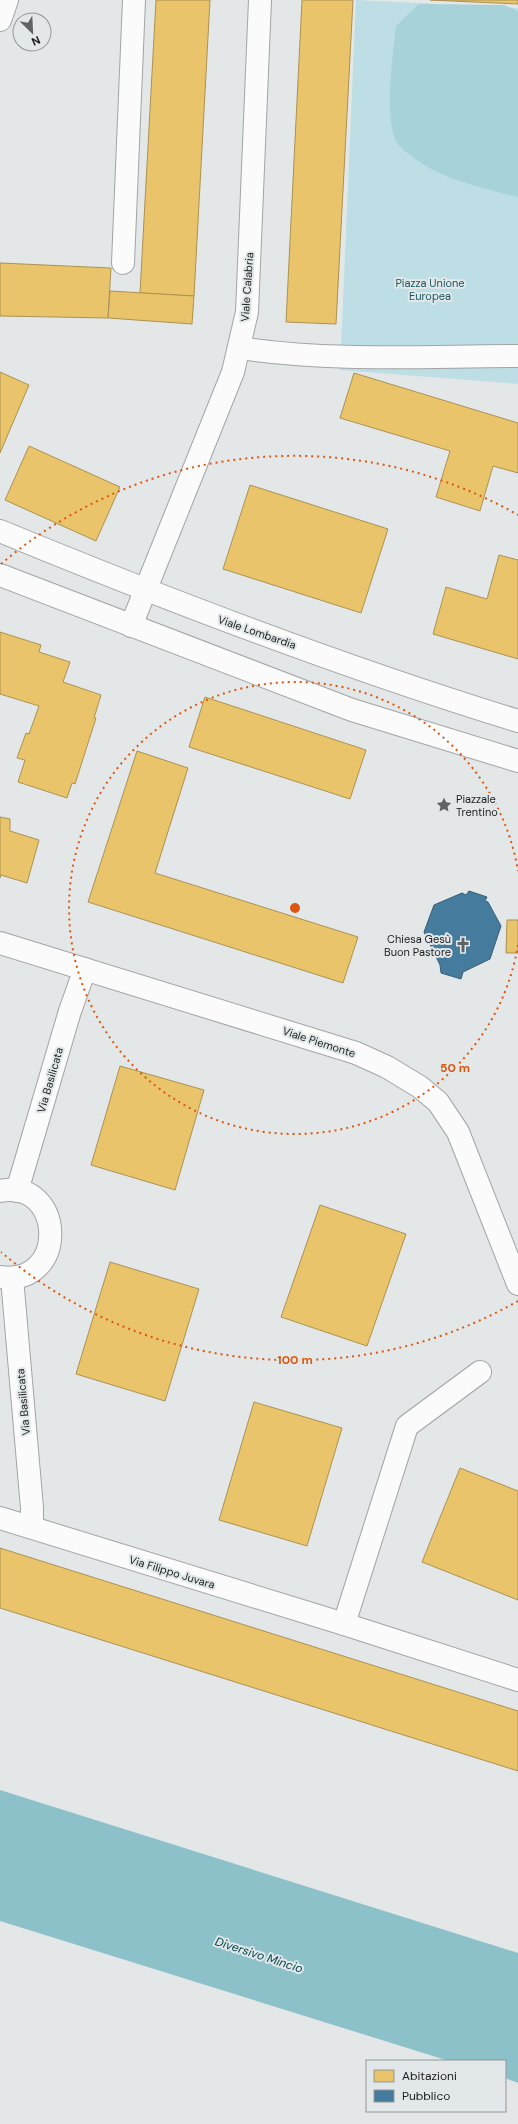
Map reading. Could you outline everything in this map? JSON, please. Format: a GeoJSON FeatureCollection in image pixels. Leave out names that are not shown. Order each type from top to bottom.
{"type":"FeatureCollection","features":[{"type":"Feature","properties":{"kind":"street"},"geometry":{"type":"LineString","coordinates":[[0,20],[7,0]]}},
{"type":"Feature","properties":{"kind":"street"},"geometry":{"type":"LineString","coordinates":[[123,263],[134,0]]}},
{"type":"Feature","properties":{"kind":"street","name":"Viale Calabria"},"geometry":{"type":"LineString","coordinates":[[131,626],[233,372],[240,348],[247,312],[260,0]]}},
{"type":"Feature","properties":{"kind":"street"},"geometry":{"type":"LineString","coordinates":[[240,348],[267,352],[379,357],[518,356]]}},
{"type":"Feature","properties":{"kind":"street","name":"Viale Lombardia"},"geometry":{"type":"LineString","coordinates":[[0,532],[145,591],[459,703],[518,721]]}},
{"type":"Feature","properties":{"kind":"street"},"geometry":{"type":"LineString","coordinates":[[0,575],[352,710],[518,761]]}},
{"type":"Feature","properties":{"kind":"street","name":"Viale Piemonte"},"geometry":{"type":"LineString","coordinates":[[0,943],[356,1053],[387,1067],[420,1087],[438,1102],[458,1132],[518,1284]]}},
{"type":"Feature","properties":{"kind":"street","name":"Via Basilicata"},"geometry":{"type":"LineString","coordinates":[[32,1527],[32,1508],[6,1277],[29,1272],[40,1264],[47,1252],[51,1234],[48,1216],[41,1205],[30,1196],[9,1191],[85,969]]}},
{"type":"Feature","properties":{"kind":"street"},"geometry":{"type":"LineString","coordinates":[[344,1624],[407,1426],[480,1372]]}},
{"type":"Feature","properties":{"kind":"street","name":"Via Filippo Juvara"},"geometry":{"type":"LineString","coordinates":[[0,1518],[344,1624],[518,1680]]}},
{"type":"Feature","properties":{"kind":"green space","name":"Piazza Unione Europea"},"geometry":{"type":"Polygon","coordinates":[[[356,0],[518,8],[518,384],[340,370],[356,0]]]}},
{"type":"Feature","properties":{"kind":"shaded area"},"geometry":{"type":"Polygon","coordinates":[[[419,4],[504,5],[518,11],[518,197],[443,175],[416,160],[398,144],[392,130],[390,101],[390,85],[396,26],[419,4]]]}},
{"type":"Feature","properties":{"kind":"water","name":"Diversivo Mincio"},"geometry":{"type":"Polygon","coordinates":[[[0,1790],[518,1953],[518,2083],[506,2078],[506,2060],[446,2060],[0,1921],[0,1790]]]}},
{"type":"Feature","properties":{"kind":"building: Abitazioni"},"geometry":{"type":"Polygon","coordinates":[[[156,0],[210,0],[194,296],[140,293],[156,0]]]}},
{"type":"Feature","properties":{"kind":"building: Abitazioni"},"geometry":{"type":"Polygon","coordinates":[[[302,0],[353,0],[336,324],[286,322],[302,0]]]}},
{"type":"Feature","properties":{"kind":"building: Abitazioni"},"geometry":{"type":"Polygon","coordinates":[[[430,0],[518,0],[518,4],[430,0]]]}},
{"type":"Feature","properties":{"kind":"building: Abitazioni"},"geometry":{"type":"Polygon","coordinates":[[[0,263],[111,268],[108,318],[0,316],[0,263]]]}},
{"type":"Feature","properties":{"kind":"building: Abitazioni"},"geometry":{"type":"Polygon","coordinates":[[[110,291],[194,296],[192,324],[108,318],[110,291]]]}},
{"type":"Feature","properties":{"kind":"building: Abitazioni"},"geometry":{"type":"Polygon","coordinates":[[[0,372],[29,385],[0,453],[0,372]]]}},
{"type":"Feature","properties":{"kind":"building: Abitazioni"},"geometry":{"type":"Polygon","coordinates":[[[354,373],[518,423],[518,473],[493,466],[480,511],[436,497],[450,451],[340,418],[354,373]]]}},
{"type":"Feature","properties":{"kind":"building: Abitazioni"},"geometry":{"type":"Polygon","coordinates":[[[29,446],[120,487],[96,541],[5,500],[29,446]]]}},
{"type":"Feature","properties":{"kind":"building: Abitazioni"},"geometry":{"type":"Polygon","coordinates":[[[250,485],[388,529],[361,613],[223,569],[250,485]]]}},
{"type":"Feature","properties":{"kind":"building: Abitazioni"},"geometry":{"type":"Polygon","coordinates":[[[499,555],[518,560],[518,659],[433,634],[446,587],[487,599],[499,555]]]}},
{"type":"Feature","properties":{"kind":"building: Abitazioni"},"geometry":{"type":"Polygon","coordinates":[[[0,632],[41,645],[39,652],[70,662],[63,682],[101,695],[94,718],[96,718],[75,784],[72,783],[67,798],[18,782],[25,760],[17,758],[26,733],[29,734],[39,706],[0,694],[0,632]]]}},
{"type":"Feature","properties":{"kind":"building: Abitazioni"},"geometry":{"type":"Polygon","coordinates":[[[205,697],[366,750],[350,799],[189,747],[205,697]]]}},
{"type":"Feature","properties":{"kind":"building: Abitazioni"},"geometry":{"type":"Polygon","coordinates":[[[137,751],[188,768],[155,873],[358,937],[343,983],[88,902],[137,751]]]}},
{"type":"Feature","properties":{"kind":"building: Abitazioni"},"geometry":{"type":"Polygon","coordinates":[[[0,817],[10,819],[10,831],[39,840],[27,883],[1,875],[0,878],[0,817]]]}},
{"type":"Feature","properties":{"kind":"building: Abitazioni"},"geometry":{"type":"Polygon","coordinates":[[[507,920],[518,920],[518,953],[506,953],[507,920]]]}},
{"type":"Feature","properties":{"kind":"building: Abitazioni"},"geometry":{"type":"Polygon","coordinates":[[[120,1066],[204,1090],[175,1190],[91,1165],[120,1066]]]}},
{"type":"Feature","properties":{"kind":"building: Abitazioni"},"geometry":{"type":"Polygon","coordinates":[[[320,1205],[406,1234],[367,1346],[281,1317],[320,1205]]]}},
{"type":"Feature","properties":{"kind":"building: Abitazioni"},"geometry":{"type":"Polygon","coordinates":[[[110,1262],[199,1289],[165,1401],[76,1374],[110,1262]]]}},
{"type":"Feature","properties":{"kind":"building: Abitazioni"},"geometry":{"type":"Polygon","coordinates":[[[254,1402],[342,1428],[307,1546],[219,1520],[254,1402]]]}},
{"type":"Feature","properties":{"kind":"building: Abitazioni"},"geometry":{"type":"Polygon","coordinates":[[[460,1468],[518,1491],[518,1600],[422,1562],[460,1468]]]}},
{"type":"Feature","properties":{"kind":"building: Abitazioni"},"geometry":{"type":"Polygon","coordinates":[[[0,1548],[518,1711],[518,1771],[0,1608],[0,1548]]]}},
{"type":"Feature","properties":{"kind":"building: Pubblico","name":"Chiesa Gesù Buon Pastore"},"geometry":{"type":"Polygon","coordinates":[[[469,891],[487,897],[485,901],[488,902],[501,926],[490,959],[463,972],[461,979],[441,973],[440,965],[424,932],[434,905],[462,893],[466,895],[469,891]]]}},
{"type":"Feature","properties":{"kind":"place","name":"Piazzale Trentino"},"geometry":{"type":"Point","coordinates":[444,805]}},
{"type":"Feature","properties":{"kind":"place","name":"Chiesa Gesù Buon Pastore"},"geometry":{"type":"Point","coordinates":[463,945]}}]}
